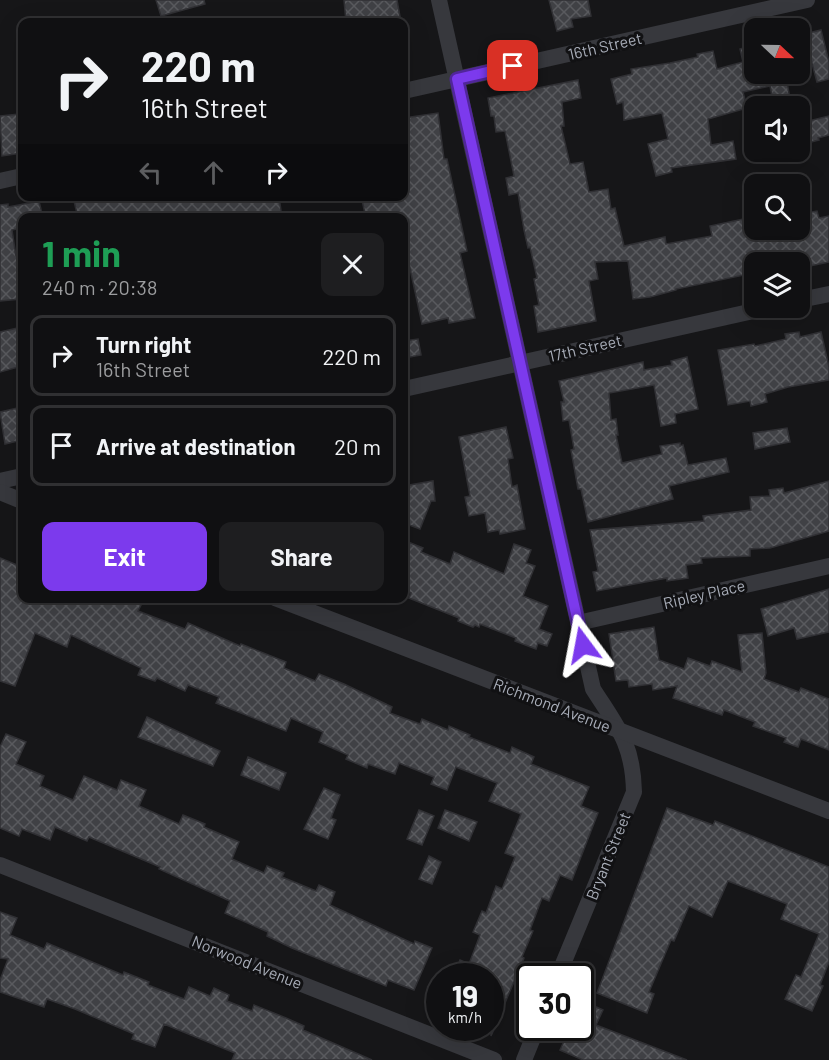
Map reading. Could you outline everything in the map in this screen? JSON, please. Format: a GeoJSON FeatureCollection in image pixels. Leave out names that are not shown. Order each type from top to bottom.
{"type":"FeatureCollection","features":[{"type":"Feature","properties":{"kind":"street","name":"Bryant Street"},"geometry":{"type":"LineString","coordinates":[[439,0],[593,689],[621,732],[634,766],[634,792],[563,963]]}},
{"type":"Feature","properties":{"kind":"street","name":"16th Street"},"geometry":{"type":"LineString","coordinates":[[408,90],[807,0]]}},
{"type":"Feature","properties":{"kind":"street"},"geometry":{"type":"LineString","coordinates":[[0,181],[18,177]]}},
{"type":"Feature","properties":{"kind":"street"},"geometry":{"type":"LineString","coordinates":[[810,298],[829,294]]}},
{"type":"Feature","properties":{"kind":"street","name":"17th Street"},"geometry":{"type":"LineString","coordinates":[[408,388],[744,313]]}},
{"type":"Feature","properties":{"kind":"street"},"geometry":{"type":"LineString","coordinates":[[0,481],[18,477]]}},
{"type":"Feature","properties":{"kind":"street"},"geometry":{"type":"LineString","coordinates":[[0,492],[18,499]]}},
{"type":"Feature","properties":{"kind":"street","name":"Ripley Place"},"geometry":{"type":"LineString","coordinates":[[578,623],[829,566]]}},
{"type":"Feature","properties":{"kind":"street","name":"Richmond Avenue"},"geometry":{"type":"LineString","coordinates":[[288,603],[829,811]]}},
{"type":"Feature","properties":{"kind":"street","name":"Norwood Avenue"},"geometry":{"type":"LineString","coordinates":[[0,865],[494,1060]]}},
{"type":"Feature","properties":{"kind":"street"},"geometry":{"type":"LineString","coordinates":[[524,1060],[532,1041]]}},
{"type":"Feature","properties":{"kind":"building"},"geometry":{"type":"Polygon","coordinates":[[[156,0],[204,0],[205,4],[161,16],[156,0]]]}},
{"type":"Feature","properties":{"kind":"building"},"geometry":{"type":"Polygon","coordinates":[[[344,0],[397,0],[400,18],[346,18],[344,0]]]}},
{"type":"Feature","properties":{"kind":"building"},"geometry":{"type":"Polygon","coordinates":[[[549,0],[588,0],[591,16],[571,19],[573,27],[557,31],[549,0]]]}},
{"type":"Feature","properties":{"kind":"building"},"geometry":{"type":"Polygon","coordinates":[[[821,30],[829,62],[829,79],[817,82],[810,56],[810,33],[821,30]]]}},
{"type":"Feature","properties":{"kind":"building"},"geometry":{"type":"Polygon","coordinates":[[[744,48],[744,84],[787,84],[789,96],[772,96],[770,86],[743,92],[744,109],[708,119],[711,145],[733,141],[736,159],[671,168],[672,172],[656,176],[648,144],[668,139],[662,113],[624,120],[623,102],[617,104],[611,79],[632,74],[631,69],[698,57],[697,54],[713,51],[717,69],[743,62],[740,49],[744,48]]]}},
{"type":"Feature","properties":{"kind":"building"},"geometry":{"type":"Polygon","coordinates":[[[578,80],[581,98],[562,102],[564,126],[561,126],[570,164],[583,162],[589,192],[608,189],[611,209],[615,208],[624,246],[665,237],[666,244],[712,236],[710,226],[744,219],[744,240],[810,240],[810,212],[817,211],[819,218],[829,216],[829,262],[810,266],[810,252],[744,252],[744,275],[633,299],[628,261],[595,262],[598,279],[589,281],[596,321],[538,332],[534,306],[539,305],[534,279],[537,278],[530,247],[528,248],[518,193],[509,195],[506,178],[514,176],[505,131],[496,132],[488,98],[578,80]]]}},
{"type":"Feature","properties":{"kind":"building"},"geometry":{"type":"Polygon","coordinates":[[[438,113],[444,159],[447,159],[467,251],[460,253],[475,318],[449,323],[448,318],[422,324],[408,264],[408,213],[365,213],[362,201],[408,201],[408,117],[438,113]]]}},
{"type":"Feature","properties":{"kind":"building"},"geometry":{"type":"Polygon","coordinates":[[[18,114],[18,154],[2,156],[0,116],[18,114]]]}},
{"type":"Feature","properties":{"kind":"building"},"geometry":{"type":"Polygon","coordinates":[[[829,116],[829,135],[810,142],[810,121],[829,116]]]}},
{"type":"Feature","properties":{"kind":"building"},"geometry":{"type":"Polygon","coordinates":[[[39,201],[42,213],[18,213],[18,229],[12,230],[16,256],[18,256],[18,299],[0,301],[0,205],[8,204],[8,207],[39,201]]]}},
{"type":"Feature","properties":{"kind":"building"},"geometry":{"type":"Polygon","coordinates":[[[74,201],[280,201],[281,213],[227,212],[77,213],[74,201]]]}},
{"type":"Feature","properties":{"kind":"building"},"geometry":{"type":"Polygon","coordinates":[[[18,328],[18,367],[0,372],[0,332],[18,328]]]}},
{"type":"Feature","properties":{"kind":"building"},"geometry":{"type":"Polygon","coordinates":[[[799,332],[800,337],[821,332],[829,367],[829,380],[788,387],[765,394],[767,402],[751,406],[750,401],[728,405],[718,350],[754,344],[755,346],[786,339],[785,334],[799,332]]]}},
{"type":"Feature","properties":{"kind":"building"},"geometry":{"type":"Polygon","coordinates":[[[418,339],[421,355],[408,357],[408,340],[418,339]]]}},
{"type":"Feature","properties":{"kind":"building"},"geometry":{"type":"Polygon","coordinates":[[[687,357],[698,409],[675,414],[676,423],[661,426],[654,385],[609,393],[611,420],[616,419],[618,435],[616,435],[622,463],[662,454],[660,446],[680,443],[680,446],[683,445],[688,465],[726,458],[729,472],[669,486],[673,499],[588,522],[581,489],[578,489],[571,450],[574,449],[569,420],[563,421],[561,402],[564,402],[559,381],[643,362],[644,370],[672,365],[671,361],[687,357]]]}},
{"type":"Feature","properties":{"kind":"building"},"geometry":{"type":"Polygon","coordinates":[[[18,408],[18,441],[5,444],[0,412],[18,408]]]}},
{"type":"Feature","properties":{"kind":"building"},"geometry":{"type":"Polygon","coordinates":[[[506,427],[513,458],[508,459],[512,487],[517,485],[525,529],[500,534],[499,530],[488,532],[485,513],[469,516],[465,497],[470,496],[459,437],[506,427]]]}},
{"type":"Feature","properties":{"kind":"building"},"geometry":{"type":"Polygon","coordinates":[[[787,428],[790,442],[755,449],[753,433],[787,428]]]}},
{"type":"Feature","properties":{"kind":"building"},"geometry":{"type":"Polygon","coordinates":[[[433,481],[435,501],[431,501],[420,529],[408,524],[408,485],[433,481]]]}},
{"type":"Feature","properties":{"kind":"building"},"geometry":{"type":"Polygon","coordinates":[[[829,481],[829,531],[770,548],[750,549],[750,556],[701,558],[702,563],[686,565],[688,578],[667,581],[667,578],[597,591],[593,572],[598,571],[590,530],[704,521],[703,516],[751,510],[750,497],[770,496],[769,490],[783,488],[784,493],[829,481]]]}},
{"type":"Feature","properties":{"kind":"building"},"geometry":{"type":"Polygon","coordinates":[[[408,542],[423,548],[421,552],[450,564],[454,552],[504,574],[514,544],[531,550],[526,563],[535,566],[523,596],[548,606],[539,629],[552,634],[547,646],[538,643],[536,649],[515,641],[516,638],[480,624],[479,627],[475,625],[473,627],[458,621],[459,618],[409,598],[411,593],[408,592],[408,542]]]}},
{"type":"Feature","properties":{"kind":"building"},"geometry":{"type":"Polygon","coordinates":[[[0,558],[18,565],[18,603],[136,603],[141,605],[138,611],[185,629],[188,623],[240,646],[241,644],[286,662],[284,668],[315,681],[319,674],[344,684],[392,707],[390,713],[420,724],[422,719],[448,730],[449,726],[470,735],[469,737],[510,753],[512,747],[534,757],[531,764],[589,787],[581,806],[598,813],[572,880],[560,875],[549,901],[542,898],[530,930],[533,931],[522,957],[524,958],[522,963],[516,963],[516,977],[504,1005],[504,963],[469,963],[480,935],[473,932],[482,911],[486,913],[496,886],[502,889],[515,857],[505,853],[521,814],[489,801],[497,783],[456,767],[447,790],[431,784],[434,777],[399,763],[395,774],[368,764],[367,768],[346,759],[348,755],[319,742],[323,732],[291,718],[286,731],[216,703],[219,697],[188,685],[185,691],[157,678],[155,681],[138,675],[141,668],[71,635],[67,647],[35,633],[15,686],[0,681],[0,558]]]}},
{"type":"Feature","properties":{"kind":"building"},"geometry":{"type":"Polygon","coordinates":[[[829,589],[829,632],[797,639],[794,628],[768,636],[761,609],[829,589]]]}},
{"type":"Feature","properties":{"kind":"building"},"geometry":{"type":"Polygon","coordinates":[[[654,627],[659,660],[684,669],[688,658],[710,666],[712,661],[742,672],[738,635],[762,633],[766,673],[764,679],[799,692],[801,688],[829,699],[829,750],[801,739],[798,747],[784,742],[786,738],[753,726],[755,722],[724,710],[722,715],[673,698],[677,686],[653,690],[652,684],[629,687],[628,680],[616,681],[609,634],[654,627]]]}},
{"type":"Feature","properties":{"kind":"building"},"geometry":{"type":"Polygon","coordinates":[[[147,717],[220,751],[213,766],[138,737],[147,717]]]}},
{"type":"Feature","properties":{"kind":"building"},"geometry":{"type":"Polygon","coordinates":[[[6,734],[26,742],[16,764],[44,776],[40,786],[73,800],[84,776],[117,790],[121,780],[146,790],[139,806],[179,824],[183,815],[239,842],[232,859],[264,873],[267,866],[284,873],[282,877],[316,891],[319,885],[335,892],[330,905],[414,944],[415,941],[432,948],[414,990],[388,980],[386,986],[292,948],[267,936],[268,932],[225,913],[230,901],[159,869],[160,867],[89,837],[87,841],[55,827],[50,840],[22,829],[19,836],[0,828],[0,747],[6,734]]]}},
{"type":"Feature","properties":{"kind":"building"},"geometry":{"type":"Polygon","coordinates":[[[248,757],[286,773],[279,790],[241,775],[248,757]]]}},
{"type":"Feature","properties":{"kind":"building"},"geometry":{"type":"Polygon","coordinates":[[[324,788],[340,795],[331,818],[336,820],[328,839],[304,829],[324,788]]]}},
{"type":"Feature","properties":{"kind":"building"},"geometry":{"type":"Polygon","coordinates":[[[667,808],[713,825],[715,821],[829,867],[829,962],[820,985],[823,986],[812,1011],[785,999],[796,975],[801,977],[819,934],[781,919],[787,904],[728,881],[712,917],[689,906],[674,941],[671,940],[649,992],[654,994],[647,1013],[597,993],[667,808]]]}},
{"type":"Feature","properties":{"kind":"building"},"geometry":{"type":"Polygon","coordinates":[[[419,810],[434,816],[422,845],[407,839],[419,810]]]}},
{"type":"Feature","properties":{"kind":"building"},"geometry":{"type":"Polygon","coordinates":[[[445,810],[477,822],[469,841],[438,828],[445,810]]]}},
{"type":"Feature","properties":{"kind":"building"},"geometry":{"type":"Polygon","coordinates":[[[429,856],[441,862],[432,884],[419,879],[429,856]]]}},
{"type":"Feature","properties":{"kind":"building"},"geometry":{"type":"Polygon","coordinates":[[[0,912],[17,918],[10,935],[44,949],[47,943],[123,975],[124,972],[149,982],[148,985],[184,999],[189,987],[210,996],[214,988],[229,995],[227,1001],[252,1011],[254,1005],[286,1018],[304,1026],[303,1030],[372,1060],[232,1060],[235,1053],[164,1024],[155,1047],[132,1039],[134,1034],[47,999],[44,1007],[0,992],[0,980],[8,959],[0,958],[0,912]]]}},
{"type":"Feature","properties":{"kind":"building"},"geometry":{"type":"Polygon","coordinates":[[[594,1006],[603,1010],[596,1025],[687,1060],[583,1060],[560,1050],[564,1041],[594,1041],[594,1006]]]}},
{"type":"Feature","properties":{"kind":"route"},"geometry":{"type":"LineString","coordinates":[[513,66],[457,79],[583,645]]}}]}
